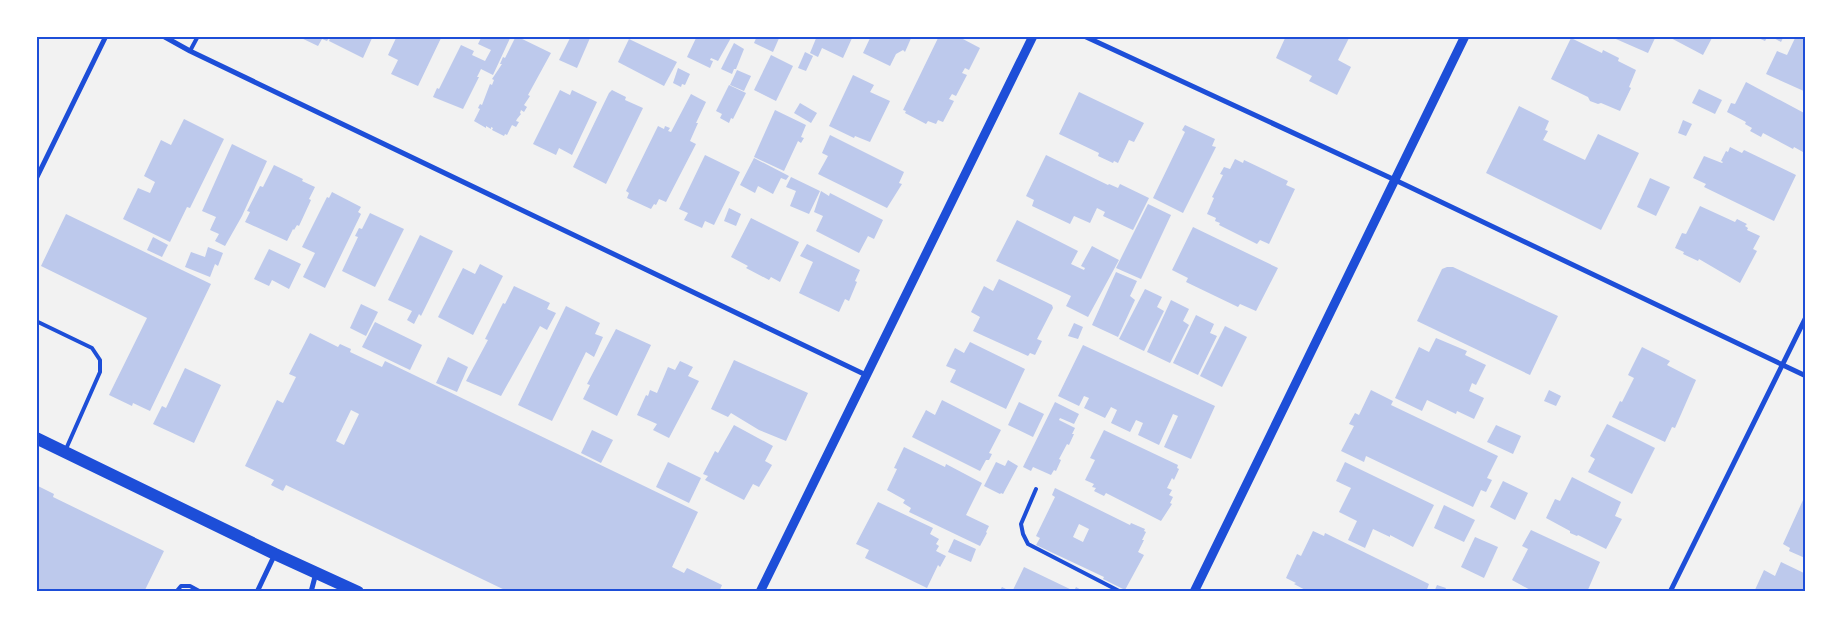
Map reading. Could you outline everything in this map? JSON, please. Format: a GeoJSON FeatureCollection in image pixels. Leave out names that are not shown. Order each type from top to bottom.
{"type":"FeatureCollection","features":[{"type":"Feature","properties":{"kind":"main road"},"geometry":{"type":"LineString","coordinates":[[36,438],[275,554],[358,592]]}},
{"type":"Feature","properties":{"kind":"street"},"geometry":{"type":"LineString","coordinates":[[36,179],[106,36]]}},
{"type":"Feature","properties":{"kind":"street"},"geometry":{"type":"LineString","coordinates":[[163,36],[190,51],[866,375]]}},
{"type":"Feature","properties":{"kind":"street"},"geometry":{"type":"LineString","coordinates":[[760,592],[1033,36]]}},
{"type":"Feature","properties":{"kind":"street"},"geometry":{"type":"LineString","coordinates":[[1084,36],[1394,180],[1806,376]]}},
{"type":"Feature","properties":{"kind":"street"},"geometry":{"type":"LineString","coordinates":[[1194,592],[1465,36]]}},
{"type":"Feature","properties":{"kind":"street"},"geometry":{"type":"LineString","coordinates":[[1670,592],[1806,317]]}},
{"type":"Feature","properties":{"kind":"street"},"geometry":{"type":"LineString","coordinates":[[257,592],[275,554]]}},
{"type":"Feature","properties":{"kind":"street"},"geometry":{"type":"LineString","coordinates":[[311,592],[316,572]]}},
{"type":"Feature","properties":{"kind":"lane"},"geometry":{"type":"LineString","coordinates":[[190,51],[198,36]]}},
{"type":"Feature","properties":{"kind":"lane"},"geometry":{"type":"LineString","coordinates":[[36,321],[92,348],[100,360],[100,372],[65,452]]}},
{"type":"Feature","properties":{"kind":"lane"},"geometry":{"type":"LineString","coordinates":[[1036,489],[1021,524],[1028,544],[1121,592]]}},
{"type":"Feature","properties":{"kind":"lane"},"geometry":{"type":"LineString","coordinates":[[176,592],[181,586],[190,586],[201,592]]}},
{"type":"Feature","properties":{"kind":"building"},"geometry":{"type":"Polygon","coordinates":[[[297,36],[330,36],[327,41],[322,39],[318,46],[297,36]]]}},
{"type":"Feature","properties":{"kind":"building"},"geometry":{"type":"Polygon","coordinates":[[[331,36],[373,36],[363,58],[329,41],[331,36]]]}},
{"type":"Feature","properties":{"kind":"building"},"geometry":{"type":"Polygon","coordinates":[[[397,36],[442,36],[418,86],[391,74],[398,60],[388,55],[397,36]]]}},
{"type":"Feature","properties":{"kind":"building"},"geometry":{"type":"Polygon","coordinates":[[[482,36],[511,36],[493,75],[481,69],[463,109],[433,97],[461,45],[474,51],[472,55],[485,61],[491,50],[478,44],[482,36]]]}},
{"type":"Feature","properties":{"kind":"building"},"geometry":{"type":"Polygon","coordinates":[[[516,36],[551,53],[528,95],[530,96],[524,105],[527,107],[524,112],[521,110],[521,114],[516,121],[519,122],[516,127],[512,125],[507,135],[505,134],[504,136],[492,130],[493,128],[491,127],[491,129],[486,126],[486,128],[474,121],[490,84],[492,85],[494,80],[492,79],[516,36]]]}},
{"type":"Feature","properties":{"kind":"building"},"geometry":{"type":"Polygon","coordinates":[[[571,36],[590,38],[577,68],[559,60],[571,36]]]}},
{"type":"Feature","properties":{"kind":"building"},"geometry":{"type":"Polygon","coordinates":[[[697,36],[732,36],[718,61],[711,58],[710,60],[713,61],[710,68],[687,57],[697,36]]]}},
{"type":"Feature","properties":{"kind":"building"},"geometry":{"type":"Polygon","coordinates":[[[757,36],[780,36],[773,52],[754,43],[757,36]]]}},
{"type":"Feature","properties":{"kind":"building"},"geometry":{"type":"Polygon","coordinates":[[[817,36],[853,36],[843,58],[822,48],[818,57],[810,53],[817,36]]]}},
{"type":"Feature","properties":{"kind":"building"},"geometry":{"type":"Polygon","coordinates":[[[871,36],[912,36],[905,52],[903,50],[896,54],[890,66],[863,53],[871,36]]]}},
{"type":"Feature","properties":{"kind":"building"},"geometry":{"type":"Polygon","coordinates":[[[939,36],[961,36],[961,38],[980,48],[969,70],[965,68],[962,73],[967,75],[956,96],[952,94],[949,99],[954,101],[943,122],[938,120],[936,124],[928,121],[926,124],[905,113],[906,111],[903,110],[939,36]]]}},
{"type":"Feature","properties":{"kind":"building"},"geometry":{"type":"Polygon","coordinates":[[[1286,36],[1350,36],[1338,60],[1351,67],[1337,95],[1309,81],[1312,76],[1276,58],[1286,36]]]}},
{"type":"Feature","properties":{"kind":"building"},"geometry":{"type":"Polygon","coordinates":[[[1609,36],[1656,36],[1648,53],[1609,36]]]}},
{"type":"Feature","properties":{"kind":"building"},"geometry":{"type":"Polygon","coordinates":[[[1667,36],[1713,36],[1703,55],[1667,36]]]}},
{"type":"Feature","properties":{"kind":"building"},"geometry":{"type":"Polygon","coordinates":[[[1754,36],[1768,36],[1765,41],[1754,36]]]}},
{"type":"Feature","properties":{"kind":"building"},"geometry":{"type":"Polygon","coordinates":[[[1770,36],[1784,36],[1781,42],[1770,36]]]}},
{"type":"Feature","properties":{"kind":"building"},"geometry":{"type":"Polygon","coordinates":[[[1796,36],[1806,36],[1806,92],[1766,74],[1777,51],[1787,55],[1796,36]]]}},
{"type":"Feature","properties":{"kind":"building"},"geometry":{"type":"Polygon","coordinates":[[[1571,38],[1602,53],[1603,50],[1619,58],[1618,61],[1636,70],[1629,87],[1631,88],[1620,111],[1601,103],[1598,104],[1590,101],[1588,97],[1551,79],[1571,38]]]}},
{"type":"Feature","properties":{"kind":"building"},"geometry":{"type":"Polygon","coordinates":[[[629,39],[677,62],[664,86],[618,62],[629,39]]]}},
{"type":"Feature","properties":{"kind":"building"},"geometry":{"type":"Polygon","coordinates":[[[734,43],[744,49],[732,74],[721,69],[734,43]]]}},
{"type":"Feature","properties":{"kind":"building"},"geometry":{"type":"Polygon","coordinates":[[[805,52],[813,56],[806,71],[798,68],[805,52]]]}},
{"type":"Feature","properties":{"kind":"building"},"geometry":{"type":"Polygon","coordinates":[[[771,55],[793,66],[776,101],[754,90],[771,55]]]}},
{"type":"Feature","properties":{"kind":"building"},"geometry":{"type":"Polygon","coordinates":[[[678,68],[690,74],[685,85],[682,84],[681,87],[673,83],[678,68]]]}},
{"type":"Feature","properties":{"kind":"building"},"geometry":{"type":"Polygon","coordinates":[[[737,70],[751,76],[744,91],[730,85],[737,70]]]}},
{"type":"Feature","properties":{"kind":"building"},"geometry":{"type":"Polygon","coordinates":[[[853,75],[874,85],[870,92],[890,101],[870,142],[855,136],[854,138],[829,126],[853,75]]]}},
{"type":"Feature","properties":{"kind":"building"},"geometry":{"type":"Polygon","coordinates":[[[1746,82],[1806,114],[1806,145],[1803,152],[1794,147],[1793,149],[1763,133],[1761,137],[1750,131],[1752,128],[1745,124],[1746,122],[1727,112],[1731,103],[1735,104],[1746,82]]]}},
{"type":"Feature","properties":{"kind":"building"},"geometry":{"type":"Polygon","coordinates":[[[729,85],[746,93],[733,119],[731,118],[729,123],[720,118],[722,114],[716,111],[729,85]]]}},
{"type":"Feature","properties":{"kind":"building"},"geometry":{"type":"Polygon","coordinates":[[[1699,89],[1722,100],[1715,114],[1692,103],[1699,89]]]}},
{"type":"Feature","properties":{"kind":"building"},"geometry":{"type":"Polygon","coordinates":[[[560,90],[570,95],[572,90],[597,102],[572,155],[559,148],[556,155],[533,144],[560,90]]]}},
{"type":"Feature","properties":{"kind":"building"},"geometry":{"type":"Polygon","coordinates":[[[612,90],[626,97],[625,100],[643,108],[606,184],[573,167],[612,90]]]}},
{"type":"Feature","properties":{"kind":"building"},"geometry":{"type":"Polygon","coordinates":[[[1079,92],[1144,123],[1134,142],[1129,140],[1118,163],[1114,161],[1113,163],[1098,156],[1099,153],[1059,134],[1079,92]]]}},
{"type":"Feature","properties":{"kind":"building"},"geometry":{"type":"Polygon","coordinates":[[[691,94],[706,102],[690,141],[696,144],[666,202],[659,199],[651,209],[627,198],[629,193],[626,191],[658,126],[664,129],[665,126],[670,128],[668,131],[671,132],[691,94]]]}},
{"type":"Feature","properties":{"kind":"building"},"geometry":{"type":"Polygon","coordinates":[[[800,103],[817,113],[811,123],[794,113],[800,103]]]}},
{"type":"Feature","properties":{"kind":"building"},"geometry":{"type":"Polygon","coordinates":[[[1519,106],[1549,121],[1545,130],[1548,131],[1543,140],[1585,160],[1598,134],[1639,153],[1601,230],[1486,173],[1519,106]]]}},
{"type":"Feature","properties":{"kind":"building"},"geometry":{"type":"Polygon","coordinates":[[[775,110],[806,125],[801,137],[804,138],[801,143],[798,141],[784,171],[754,157],[775,110]]]}},
{"type":"Feature","properties":{"kind":"building"},"geometry":{"type":"Polygon","coordinates":[[[184,119],[224,139],[190,208],[187,207],[170,242],[123,219],[138,188],[150,193],[155,182],[144,176],[161,140],[171,145],[184,119]]]}},
{"type":"Feature","properties":{"kind":"building"},"geometry":{"type":"Polygon","coordinates":[[[1683,120],[1692,124],[1686,136],[1678,133],[1683,120]]]}},
{"type":"Feature","properties":{"kind":"building"},"geometry":{"type":"Polygon","coordinates":[[[1185,125],[1215,139],[1212,146],[1216,147],[1183,213],[1153,198],[1185,132],[1182,130],[1185,125]]]}},
{"type":"Feature","properties":{"kind":"building"},"geometry":{"type":"Polygon","coordinates":[[[830,135],[904,172],[899,183],[902,184],[887,208],[818,174],[828,156],[822,153],[830,135]]]}},
{"type":"Feature","properties":{"kind":"building"},"geometry":{"type":"Polygon","coordinates":[[[232,144],[267,161],[242,216],[225,246],[215,241],[219,234],[210,230],[216,217],[202,211],[232,144]]]}},
{"type":"Feature","properties":{"kind":"building"},"geometry":{"type":"Polygon","coordinates":[[[1730,147],[1742,153],[1744,150],[1796,175],[1774,221],[1704,187],[1706,184],[1693,178],[1704,156],[1722,163],[1721,161],[1726,151],[1728,152],[1730,147]]]}},
{"type":"Feature","properties":{"kind":"building"},"geometry":{"type":"Polygon","coordinates":[[[705,155],[740,172],[714,225],[705,221],[702,228],[684,220],[688,213],[679,209],[705,155]]]}},
{"type":"Feature","properties":{"kind":"building"},"geometry":{"type":"Polygon","coordinates":[[[1046,155],[1108,185],[1118,188],[1120,184],[1149,198],[1133,230],[1103,216],[1105,212],[1097,208],[1090,223],[1074,216],[1070,224],[1032,206],[1034,200],[1026,196],[1046,155]]]}},
{"type":"Feature","properties":{"kind":"building"},"geometry":{"type":"Polygon","coordinates":[[[754,158],[789,176],[786,180],[781,178],[773,194],[758,186],[755,193],[740,185],[754,158]]]}},
{"type":"Feature","properties":{"kind":"building"},"geometry":{"type":"Polygon","coordinates":[[[1235,159],[1243,163],[1244,160],[1288,181],[1286,185],[1295,189],[1269,244],[1260,240],[1257,244],[1219,225],[1220,223],[1215,221],[1216,218],[1207,214],[1214,198],[1212,197],[1223,175],[1220,174],[1224,167],[1230,169],[1235,159]]]}},
{"type":"Feature","properties":{"kind":"building"},"geometry":{"type":"Polygon","coordinates":[[[274,165],[315,187],[299,226],[297,225],[293,229],[287,241],[245,222],[250,212],[247,211],[260,186],[263,187],[274,165]]]}},
{"type":"Feature","properties":{"kind":"building"},"geometry":{"type":"Polygon","coordinates":[[[791,177],[820,191],[809,214],[790,206],[796,191],[786,187],[791,177]]]}},
{"type":"Feature","properties":{"kind":"building"},"geometry":{"type":"Polygon","coordinates":[[[1650,178],[1670,187],[1656,216],[1637,207],[1650,178]]]}},
{"type":"Feature","properties":{"kind":"building"},"geometry":{"type":"Polygon","coordinates":[[[821,191],[829,196],[830,193],[883,220],[874,239],[868,236],[859,253],[816,231],[823,216],[814,212],[821,191]]]}},
{"type":"Feature","properties":{"kind":"building"},"geometry":{"type":"Polygon","coordinates":[[[332,192],[361,207],[358,212],[361,214],[325,288],[303,277],[315,253],[302,247],[327,197],[329,198],[332,192]]]}},
{"type":"Feature","properties":{"kind":"building"},"geometry":{"type":"Polygon","coordinates":[[[1148,204],[1171,215],[1141,279],[1116,268],[1148,204]]]}},
{"type":"Feature","properties":{"kind":"building"},"geometry":{"type":"Polygon","coordinates":[[[1700,206],[1735,222],[1737,219],[1747,224],[1745,226],[1748,228],[1747,230],[1760,236],[1753,249],[1757,251],[1740,283],[1699,259],[1698,261],[1675,248],[1682,233],[1686,234],[1700,206]]]}},
{"type":"Feature","properties":{"kind":"building"},"geometry":{"type":"Polygon","coordinates":[[[729,208],[741,214],[736,226],[724,221],[729,208]]]}},
{"type":"Feature","properties":{"kind":"building"},"geometry":{"type":"Polygon","coordinates":[[[370,213],[404,229],[375,287],[342,271],[358,237],[355,236],[359,228],[362,229],[370,213]]]}},
{"type":"Feature","properties":{"kind":"building"},"geometry":{"type":"Polygon","coordinates":[[[66,214],[211,284],[150,411],[133,403],[132,406],[109,395],[147,318],[41,266],[66,214]]]}},
{"type":"Feature","properties":{"kind":"building"},"geometry":{"type":"Polygon","coordinates":[[[751,218],[799,242],[780,282],[771,277],[769,280],[746,268],[748,266],[731,257],[751,218]]]}},
{"type":"Feature","properties":{"kind":"building"},"geometry":{"type":"Polygon","coordinates":[[[1017,220],[1078,251],[1071,264],[1084,270],[1085,268],[1081,266],[1092,246],[1119,260],[1088,317],[1066,306],[1071,296],[996,261],[1017,220]]]}},
{"type":"Feature","properties":{"kind":"building"},"geometry":{"type":"Polygon","coordinates":[[[1193,227],[1278,268],[1256,311],[1240,304],[1238,307],[1186,282],[1188,278],[1172,270],[1193,227]]]}},
{"type":"Feature","properties":{"kind":"building"},"geometry":{"type":"Polygon","coordinates":[[[420,235],[453,251],[421,316],[419,314],[414,324],[407,320],[412,311],[388,300],[420,235]]]}},
{"type":"Feature","properties":{"kind":"building"},"geometry":{"type":"Polygon","coordinates":[[[153,237],[168,245],[162,257],[147,250],[153,237]]]}},
{"type":"Feature","properties":{"kind":"building"},"geometry":{"type":"Polygon","coordinates":[[[807,244],[860,270],[849,301],[845,299],[839,312],[799,293],[813,262],[800,256],[807,244]]]}},
{"type":"Feature","properties":{"kind":"building"},"geometry":{"type":"Polygon","coordinates":[[[208,247],[223,253],[218,266],[215,264],[210,277],[185,267],[191,252],[205,257],[208,247]]]}},
{"type":"Feature","properties":{"kind":"building"},"geometry":{"type":"Polygon","coordinates":[[[269,249],[301,264],[289,289],[272,280],[269,286],[254,279],[269,249]]]}},
{"type":"Feature","properties":{"kind":"building"},"geometry":{"type":"Polygon","coordinates":[[[480,264],[503,276],[473,335],[438,317],[463,268],[475,274],[480,264]]]}},
{"type":"Feature","properties":{"kind":"building"},"geometry":{"type":"Polygon","coordinates":[[[1453,267],[1558,316],[1530,375],[1417,321],[1442,269],[1453,267]]]}},
{"type":"Feature","properties":{"kind":"building"},"geometry":{"type":"Polygon","coordinates":[[[1116,272],[1137,281],[1130,296],[1135,300],[1118,337],[1092,325],[1116,272]]]}},
{"type":"Feature","properties":{"kind":"building"},"geometry":{"type":"Polygon","coordinates":[[[999,279],[1052,305],[1053,308],[1037,339],[1042,341],[1035,355],[1030,353],[1028,356],[973,331],[980,317],[971,312],[984,286],[993,291],[999,279]]]}},
{"type":"Feature","properties":{"kind":"building"},"geometry":{"type":"Polygon","coordinates":[[[514,286],[550,303],[547,309],[556,313],[547,330],[540,326],[501,396],[466,381],[488,340],[485,339],[503,303],[505,304],[514,286]]]}},
{"type":"Feature","properties":{"kind":"building"},"geometry":{"type":"Polygon","coordinates":[[[1145,289],[1162,297],[1157,307],[1164,311],[1144,351],[1119,339],[1145,289]]]}},
{"type":"Feature","properties":{"kind":"building"},"geometry":{"type":"Polygon","coordinates":[[[1171,300],[1189,309],[1183,321],[1189,325],[1170,363],[1147,352],[1171,300]]]}},
{"type":"Feature","properties":{"kind":"building"},"geometry":{"type":"Polygon","coordinates":[[[361,304],[378,312],[366,336],[350,328],[361,304]]]}},
{"type":"Feature","properties":{"kind":"building"},"geometry":{"type":"Polygon","coordinates":[[[566,306],[600,323],[595,334],[603,337],[594,357],[586,352],[552,421],[518,405],[566,306]]]}},
{"type":"Feature","properties":{"kind":"building"},"geometry":{"type":"Polygon","coordinates":[[[1196,315],[1214,324],[1210,333],[1217,336],[1198,375],[1173,363],[1196,315]]]}},
{"type":"Feature","properties":{"kind":"building"},"geometry":{"type":"Polygon","coordinates":[[[375,322],[422,345],[410,370],[362,347],[375,322]]]}},
{"type":"Feature","properties":{"kind":"building"},"geometry":{"type":"Polygon","coordinates":[[[1074,323],[1083,327],[1078,339],[1068,336],[1074,323]]]}},
{"type":"Feature","properties":{"kind":"building"},"geometry":{"type":"Polygon","coordinates":[[[1225,326],[1247,337],[1222,387],[1200,376],[1225,326]]]}},
{"type":"Feature","properties":{"kind":"building"},"geometry":{"type":"Polygon","coordinates":[[[616,329],[651,345],[617,416],[583,399],[590,385],[587,384],[616,329]]]}},
{"type":"Feature","properties":{"kind":"building"},"geometry":{"type":"Polygon","coordinates":[[[310,333],[338,347],[340,344],[351,349],[350,352],[382,367],[385,361],[698,512],[672,567],[684,573],[687,568],[722,585],[719,592],[509,592],[286,485],[283,491],[271,485],[274,480],[245,466],[277,400],[283,403],[296,377],[289,374],[310,333]],[[351,410],[336,441],[344,445],[359,414],[351,410]]]}},
{"type":"Feature","properties":{"kind":"building"},"geometry":{"type":"Polygon","coordinates":[[[1436,338],[1467,351],[1465,355],[1486,365],[1476,385],[1472,383],[1469,391],[1484,398],[1474,419],[1457,411],[1456,414],[1427,400],[1422,411],[1395,398],[1419,347],[1429,352],[1436,338]]]}},
{"type":"Feature","properties":{"kind":"building"},"geometry":{"type":"Polygon","coordinates":[[[970,342],[1025,369],[1006,409],[950,382],[956,370],[946,366],[955,348],[964,353],[970,342]]]}},
{"type":"Feature","properties":{"kind":"building"},"geometry":{"type":"Polygon","coordinates":[[[1083,345],[1215,406],[1191,459],[1164,447],[1178,416],[1173,414],[1159,445],[1138,435],[1143,423],[1136,420],[1130,432],[1111,423],[1117,410],[1111,407],[1105,418],[1084,408],[1089,398],[1084,396],[1079,406],[1058,396],[1083,345]]]}},
{"type":"Feature","properties":{"kind":"building"},"geometry":{"type":"Polygon","coordinates":[[[1642,347],[1670,361],[1667,365],[1696,380],[1675,428],[1672,427],[1665,442],[1612,417],[1634,378],[1628,375],[1642,347]]]}},
{"type":"Feature","properties":{"kind":"building"},"geometry":{"type":"Polygon","coordinates":[[[448,357],[468,367],[457,392],[436,383],[448,357]]]}},
{"type":"Feature","properties":{"kind":"building"},"geometry":{"type":"Polygon","coordinates":[[[734,360],[808,393],[786,441],[759,430],[731,413],[728,417],[711,409],[734,360]]]}},
{"type":"Feature","properties":{"kind":"building"},"geometry":{"type":"Polygon","coordinates":[[[680,361],[693,367],[688,376],[699,381],[669,438],[653,430],[657,424],[637,415],[650,390],[657,393],[668,367],[675,370],[680,361]]]}},
{"type":"Feature","properties":{"kind":"building"},"geometry":{"type":"Polygon","coordinates":[[[185,368],[221,385],[194,443],[153,424],[162,406],[166,408],[185,368]]]}},
{"type":"Feature","properties":{"kind":"building"},"geometry":{"type":"Polygon","coordinates":[[[1371,390],[1393,401],[1391,405],[1498,456],[1487,478],[1492,480],[1486,492],[1481,490],[1473,507],[1366,456],[1364,462],[1341,451],[1354,426],[1349,424],[1355,413],[1359,415],[1371,390]]]}},
{"type":"Feature","properties":{"kind":"building"},"geometry":{"type":"Polygon","coordinates":[[[1549,390],[1561,396],[1556,406],[1544,401],[1549,390]]]}},
{"type":"Feature","properties":{"kind":"building"},"geometry":{"type":"Polygon","coordinates":[[[942,400],[1001,430],[989,453],[992,454],[989,460],[986,460],[980,471],[912,437],[926,410],[935,415],[942,400]]]}},
{"type":"Feature","properties":{"kind":"building"},"geometry":{"type":"Polygon","coordinates":[[[1019,402],[1044,414],[1033,437],[1008,425],[1019,402]]]}},
{"type":"Feature","properties":{"kind":"building"},"geometry":{"type":"Polygon","coordinates":[[[1055,402],[1079,414],[1074,424],[1060,418],[1059,420],[1075,428],[1069,445],[1067,444],[1059,459],[1061,460],[1056,471],[1054,470],[1051,475],[1033,467],[1031,471],[1023,467],[1055,402]]]}},
{"type":"Feature","properties":{"kind":"building"},"geometry":{"type":"Polygon","coordinates":[[[1607,424],[1655,448],[1632,494],[1588,472],[1595,459],[1590,456],[1607,424]]]}},
{"type":"Feature","properties":{"kind":"building"},"geometry":{"type":"Polygon","coordinates":[[[734,425],[773,446],[765,461],[772,465],[759,487],[753,484],[744,500],[705,480],[708,476],[703,474],[715,451],[718,453],[734,425]]]}},
{"type":"Feature","properties":{"kind":"building"},"geometry":{"type":"Polygon","coordinates":[[[1496,425],[1521,436],[1513,454],[1487,442],[1496,425]]]}},
{"type":"Feature","properties":{"kind":"building"},"geometry":{"type":"Polygon","coordinates":[[[592,430],[613,440],[601,463],[581,453],[592,430]]]}},
{"type":"Feature","properties":{"kind":"building"},"geometry":{"type":"Polygon","coordinates":[[[1104,430],[1178,465],[1177,468],[1179,469],[1174,480],[1172,478],[1167,488],[1172,490],[1169,495],[1173,497],[1170,503],[1172,504],[1161,521],[1106,493],[1104,496],[1094,491],[1096,488],[1092,487],[1094,484],[1085,480],[1095,460],[1090,458],[1104,430]]]}},
{"type":"Feature","properties":{"kind":"building"},"geometry":{"type":"Polygon","coordinates":[[[904,447],[945,467],[946,464],[982,483],[966,515],[989,526],[980,546],[909,512],[911,508],[903,503],[905,500],[887,490],[897,469],[894,468],[904,447]]]}},
{"type":"Feature","properties":{"kind":"building"},"geometry":{"type":"Polygon","coordinates":[[[1008,460],[1018,466],[1003,494],[984,486],[996,462],[1005,466],[1008,460]]]}},
{"type":"Feature","properties":{"kind":"building"},"geometry":{"type":"Polygon","coordinates":[[[668,462],[701,478],[689,503],[656,487],[668,462]]]}},
{"type":"Feature","properties":{"kind":"building"},"geometry":{"type":"Polygon","coordinates":[[[1345,462],[1434,505],[1413,547],[1390,535],[1390,537],[1373,529],[1365,548],[1348,540],[1357,521],[1339,512],[1351,488],[1336,481],[1345,462]]]}},
{"type":"Feature","properties":{"kind":"building"},"geometry":{"type":"Polygon","coordinates":[[[1572,477],[1621,502],[1615,516],[1622,519],[1606,549],[1570,533],[1570,531],[1546,518],[1555,499],[1560,501],[1572,477]]]}},
{"type":"Feature","properties":{"kind":"building"},"geometry":{"type":"Polygon","coordinates":[[[1503,481],[1528,493],[1515,520],[1490,507],[1503,481]]]}},
{"type":"Feature","properties":{"kind":"building"},"geometry":{"type":"Polygon","coordinates":[[[36,485],[54,494],[53,497],[164,551],[144,592],[36,592],[36,485]]]}},
{"type":"Feature","properties":{"kind":"building"},"geometry":{"type":"Polygon","coordinates":[[[1055,488],[1130,525],[1131,523],[1145,529],[1144,531],[1146,532],[1142,540],[1144,540],[1138,552],[1144,555],[1125,590],[1103,579],[1104,577],[1036,545],[1040,538],[1036,536],[1055,497],[1052,495],[1055,488]],[[1079,524],[1073,537],[1083,542],[1089,529],[1079,524]]]}},
{"type":"Feature","properties":{"kind":"building"},"geometry":{"type":"Polygon","coordinates":[[[1803,500],[1806,501],[1805,558],[1789,551],[1790,548],[1783,544],[1803,500]]]}},
{"type":"Feature","properties":{"kind":"building"},"geometry":{"type":"Polygon","coordinates":[[[878,502],[933,528],[930,534],[939,539],[936,544],[939,546],[936,551],[946,556],[940,567],[938,565],[927,588],[865,558],[869,550],[856,544],[878,502]]]}},
{"type":"Feature","properties":{"kind":"building"},"geometry":{"type":"Polygon","coordinates":[[[1444,505],[1475,520],[1464,542],[1434,528],[1444,505]]]}},
{"type":"Feature","properties":{"kind":"building"},"geometry":{"type":"Polygon","coordinates":[[[1531,530],[1600,562],[1587,592],[1534,592],[1512,580],[1528,549],[1522,546],[1531,530]]]}},
{"type":"Feature","properties":{"kind":"building"},"geometry":{"type":"Polygon","coordinates":[[[1313,531],[1324,536],[1325,533],[1429,584],[1426,592],[1309,592],[1294,584],[1296,583],[1286,578],[1297,554],[1301,556],[1313,531]]]}},
{"type":"Feature","properties":{"kind":"building"},"geometry":{"type":"Polygon","coordinates":[[[1475,537],[1498,547],[1484,578],[1461,567],[1475,537]]]}},
{"type":"Feature","properties":{"kind":"building"},"geometry":{"type":"Polygon","coordinates":[[[954,539],[976,549],[971,562],[948,552],[954,539]]]}},
{"type":"Feature","properties":{"kind":"building"},"geometry":{"type":"Polygon","coordinates":[[[1781,562],[1806,574],[1806,592],[1754,592],[1764,570],[1775,576],[1781,562]]]}},
{"type":"Feature","properties":{"kind":"building"},"geometry":{"type":"Polygon","coordinates":[[[1024,567],[1074,591],[1076,587],[1085,592],[1012,592],[1024,567]]]}},
{"type":"Feature","properties":{"kind":"building"},"geometry":{"type":"Polygon","coordinates":[[[1437,585],[1446,588],[1444,592],[1434,592],[1437,585]]]}},
{"type":"Feature","properties":{"kind":"building"},"geometry":{"type":"Polygon","coordinates":[[[1002,587],[1012,592],[999,592],[1002,587]]]}}]}
